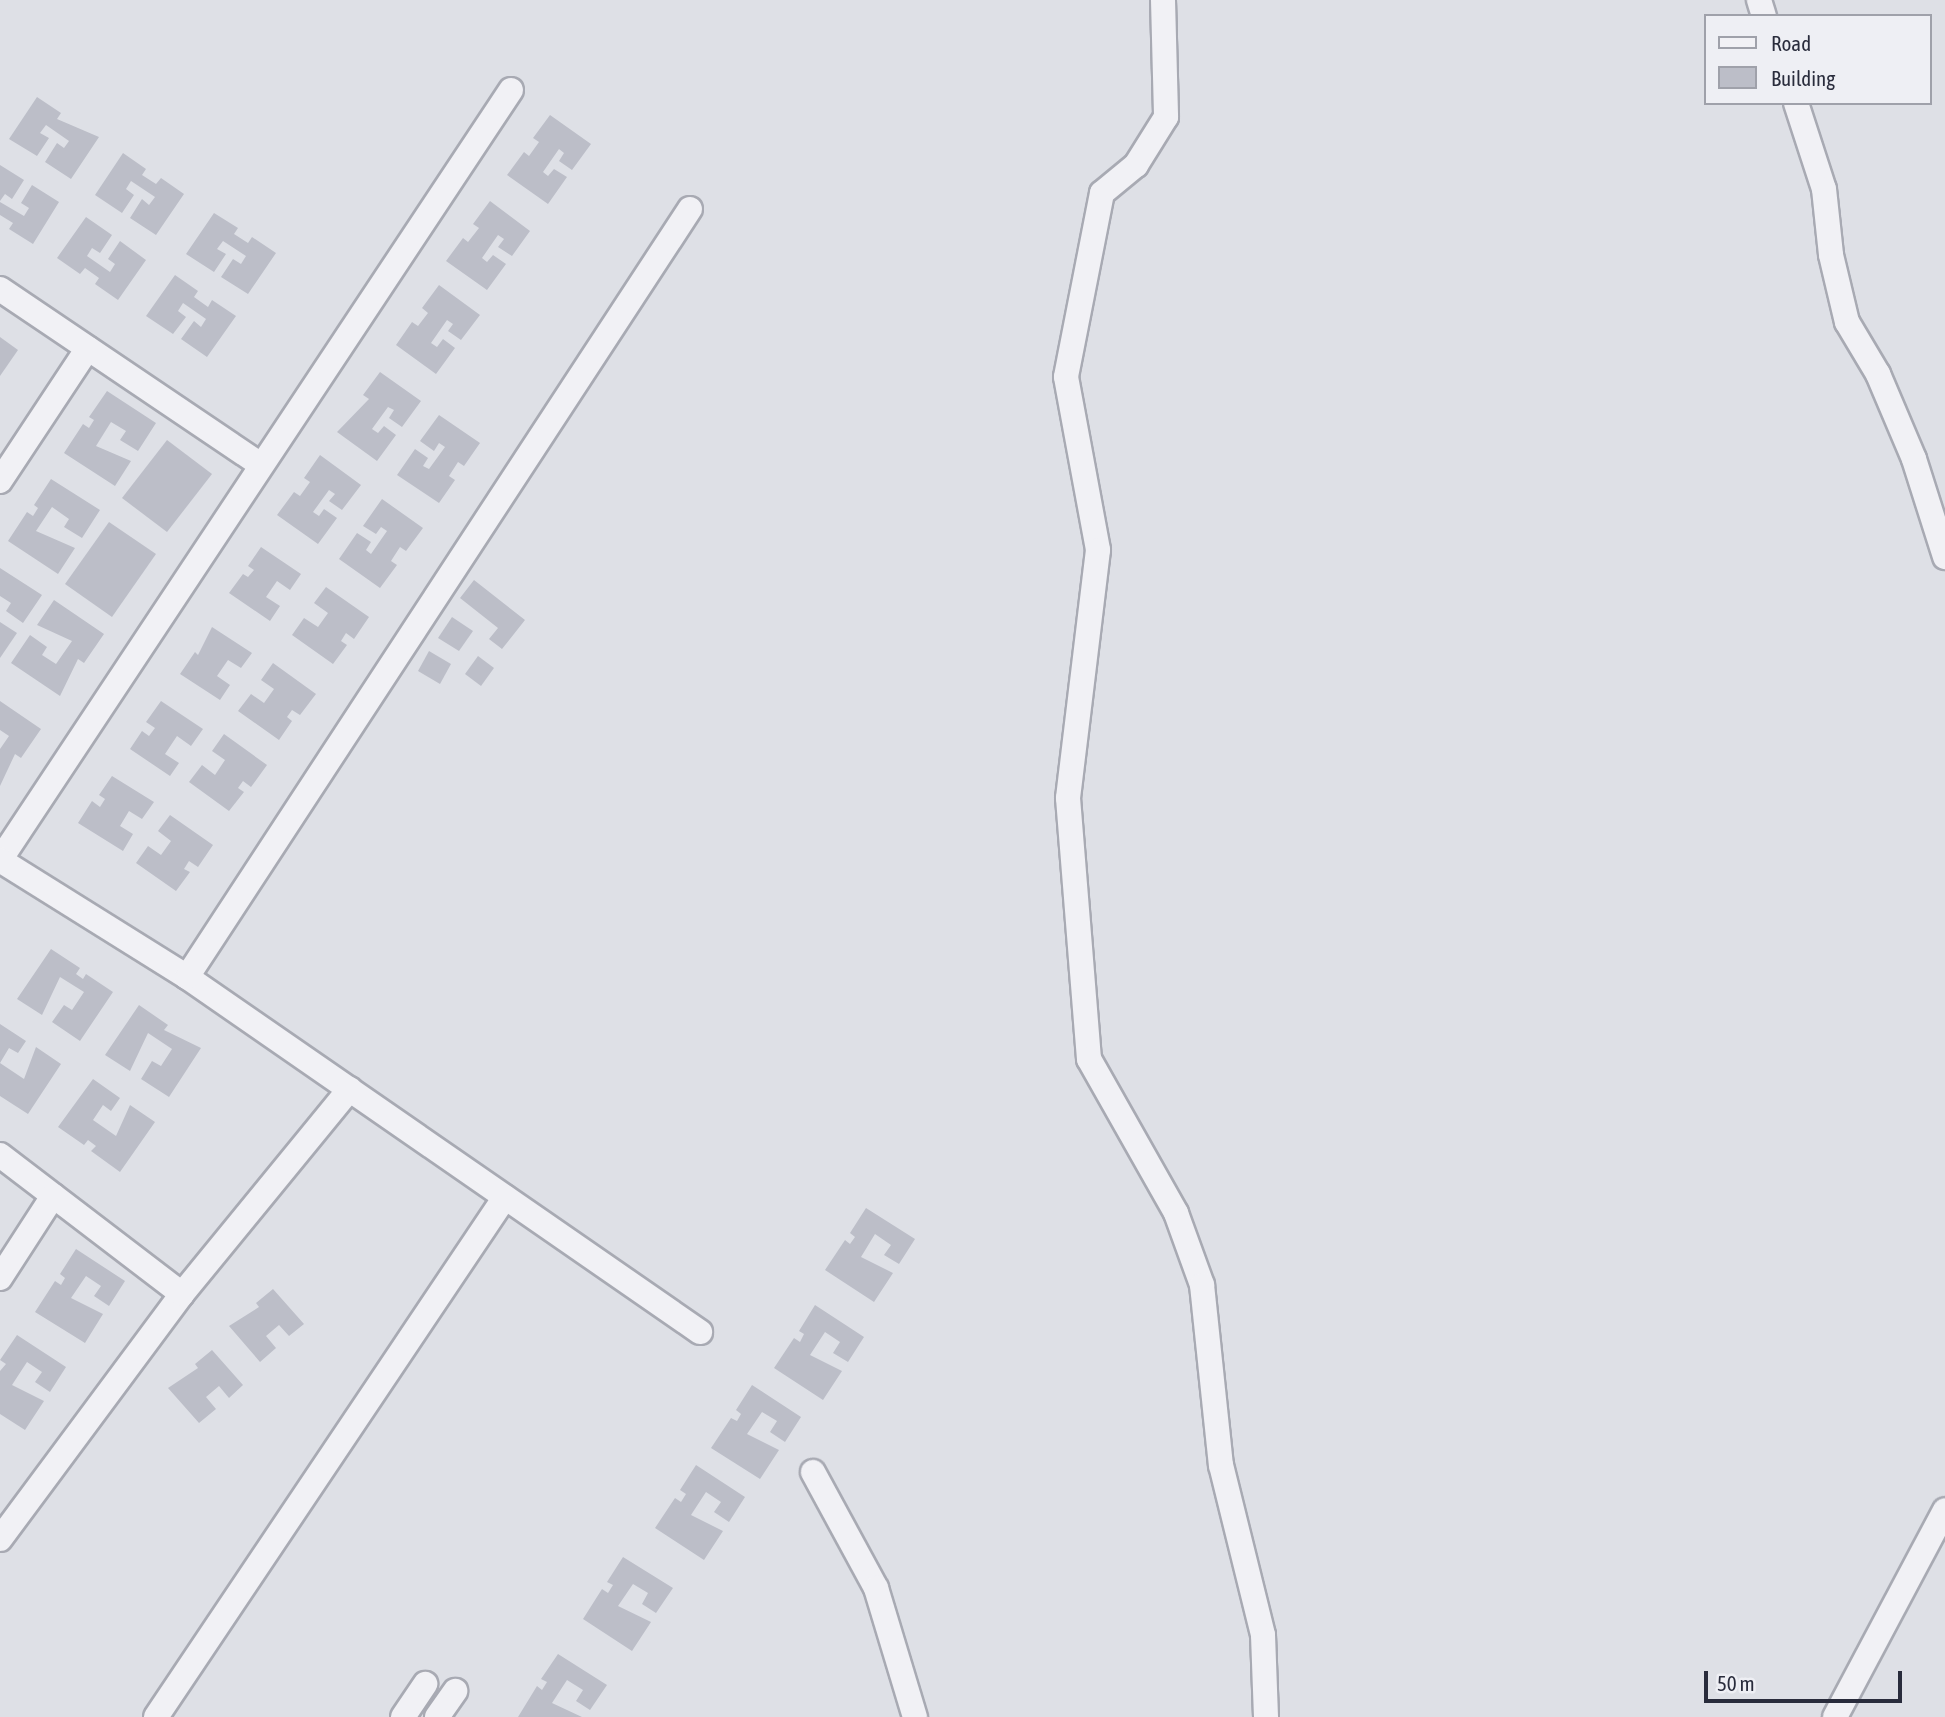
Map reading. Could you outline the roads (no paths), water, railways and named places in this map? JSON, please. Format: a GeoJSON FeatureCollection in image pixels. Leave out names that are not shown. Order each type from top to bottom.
{"type":"FeatureCollection","features":[{"type":"Feature","properties":{"kind":"street"},"geometry":{"type":"LineString","coordinates":[[1163,0],[1166,117],[1136,165],[1101,193],[1066,377],[1098,550],[1068,798],[1089,1059],[1176,1213],[1202,1285],[1221,1465],[1264,1635],[1266,1717]]}},
{"type":"Feature","properties":{"kind":"street"},"geometry":{"type":"LineString","coordinates":[[511,90],[0,860],[187,977],[700,1332]]}},
{"type":"Feature","properties":{"kind":"street"},"geometry":{"type":"LineString","coordinates":[[1797,105],[1824,189],[1831,255],[1847,322],[1878,374],[1914,459],[1945,558]]}},
{"type":"Feature","properties":{"kind":"street"},"geometry":{"type":"LineString","coordinates":[[187,977],[690,209]]}},
{"type":"Feature","properties":{"kind":"street"},"geometry":{"type":"LineString","coordinates":[[0,289],[261,465]]}},
{"type":"Feature","properties":{"kind":"street"},"geometry":{"type":"LineString","coordinates":[[0,481],[88,348]]}},
{"type":"Feature","properties":{"kind":"street"},"geometry":{"type":"LineString","coordinates":[[0,1539],[182,1294],[351,1090]]}},
{"type":"Feature","properties":{"kind":"street"},"geometry":{"type":"LineString","coordinates":[[0,1155],[182,1294]]}},
{"type":"Feature","properties":{"kind":"street"},"geometry":{"type":"LineString","coordinates":[[0,1278],[53,1196]]}},
{"type":"Feature","properties":{"kind":"street"},"geometry":{"type":"LineString","coordinates":[[156,1717],[506,1197]]}},
{"type":"Feature","properties":{"kind":"street"},"geometry":{"type":"LineString","coordinates":[[813,1472],[876,1588],[915,1717]]}},
{"type":"Feature","properties":{"kind":"street"},"geometry":{"type":"LineString","coordinates":[[1835,1717],[1945,1510]]}},
{"type":"Feature","properties":{"kind":"street"},"geometry":{"type":"LineString","coordinates":[[403,1717],[425,1684]]}},
{"type":"Feature","properties":{"kind":"street"},"geometry":{"type":"LineString","coordinates":[[438,1717],[455,1691]]}}]}
